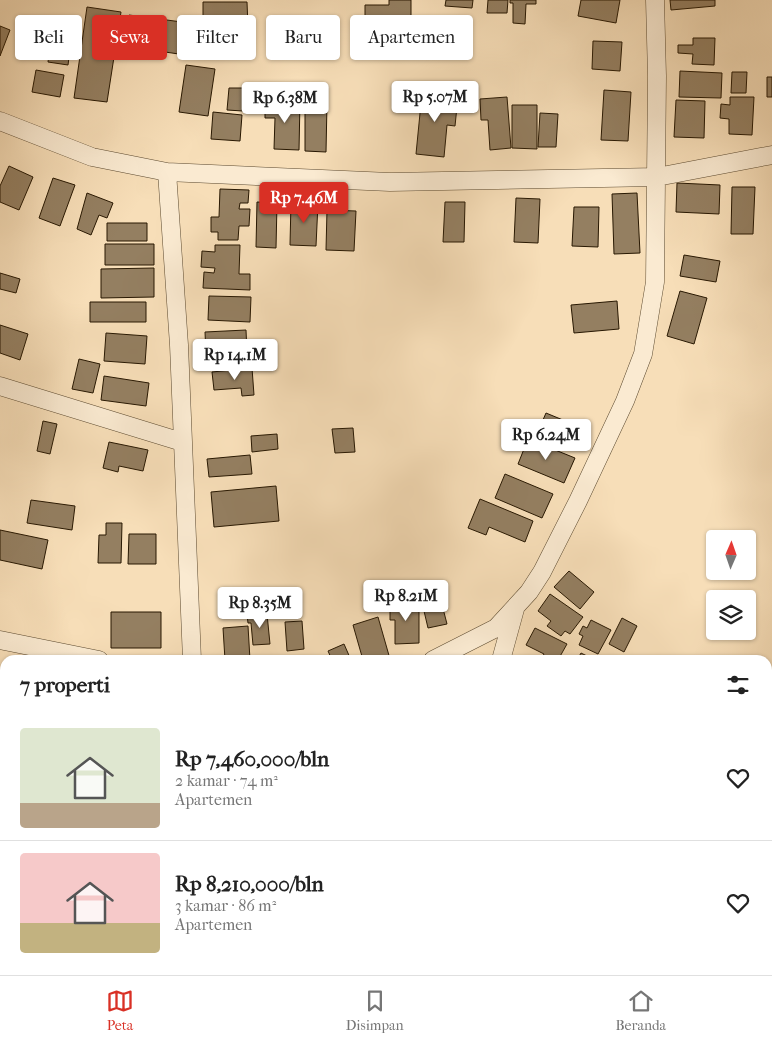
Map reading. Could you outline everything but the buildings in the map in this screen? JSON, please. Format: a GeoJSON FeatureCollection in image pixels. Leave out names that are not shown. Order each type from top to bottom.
{"type":"FeatureCollection","features":[{"type":"Feature","properties":{"kind":"street"},"geometry":{"type":"LineString","coordinates":[[443,655],[496,628],[515,609],[542,572],[625,401],[643,354],[654,282],[657,177],[655,0]]}},
{"type":"Feature","properties":{"kind":"street"},"geometry":{"type":"LineString","coordinates":[[0,121],[92,157],[167,172],[390,182],[657,177],[772,155]]}},
{"type":"Feature","properties":{"kind":"street"},"geometry":{"type":"LineString","coordinates":[[167,172],[179,345],[192,655]]}},
{"type":"Feature","properties":{"kind":"street"},"geometry":{"type":"LineString","coordinates":[[0,386],[182,442]]}},
{"type":"Feature","properties":{"kind":"street"},"geometry":{"type":"LineString","coordinates":[[502,655],[515,609]]}},
{"type":"Feature","properties":{"kind":"street"},"geometry":{"type":"LineString","coordinates":[[0,640],[74,655]]}}]}
